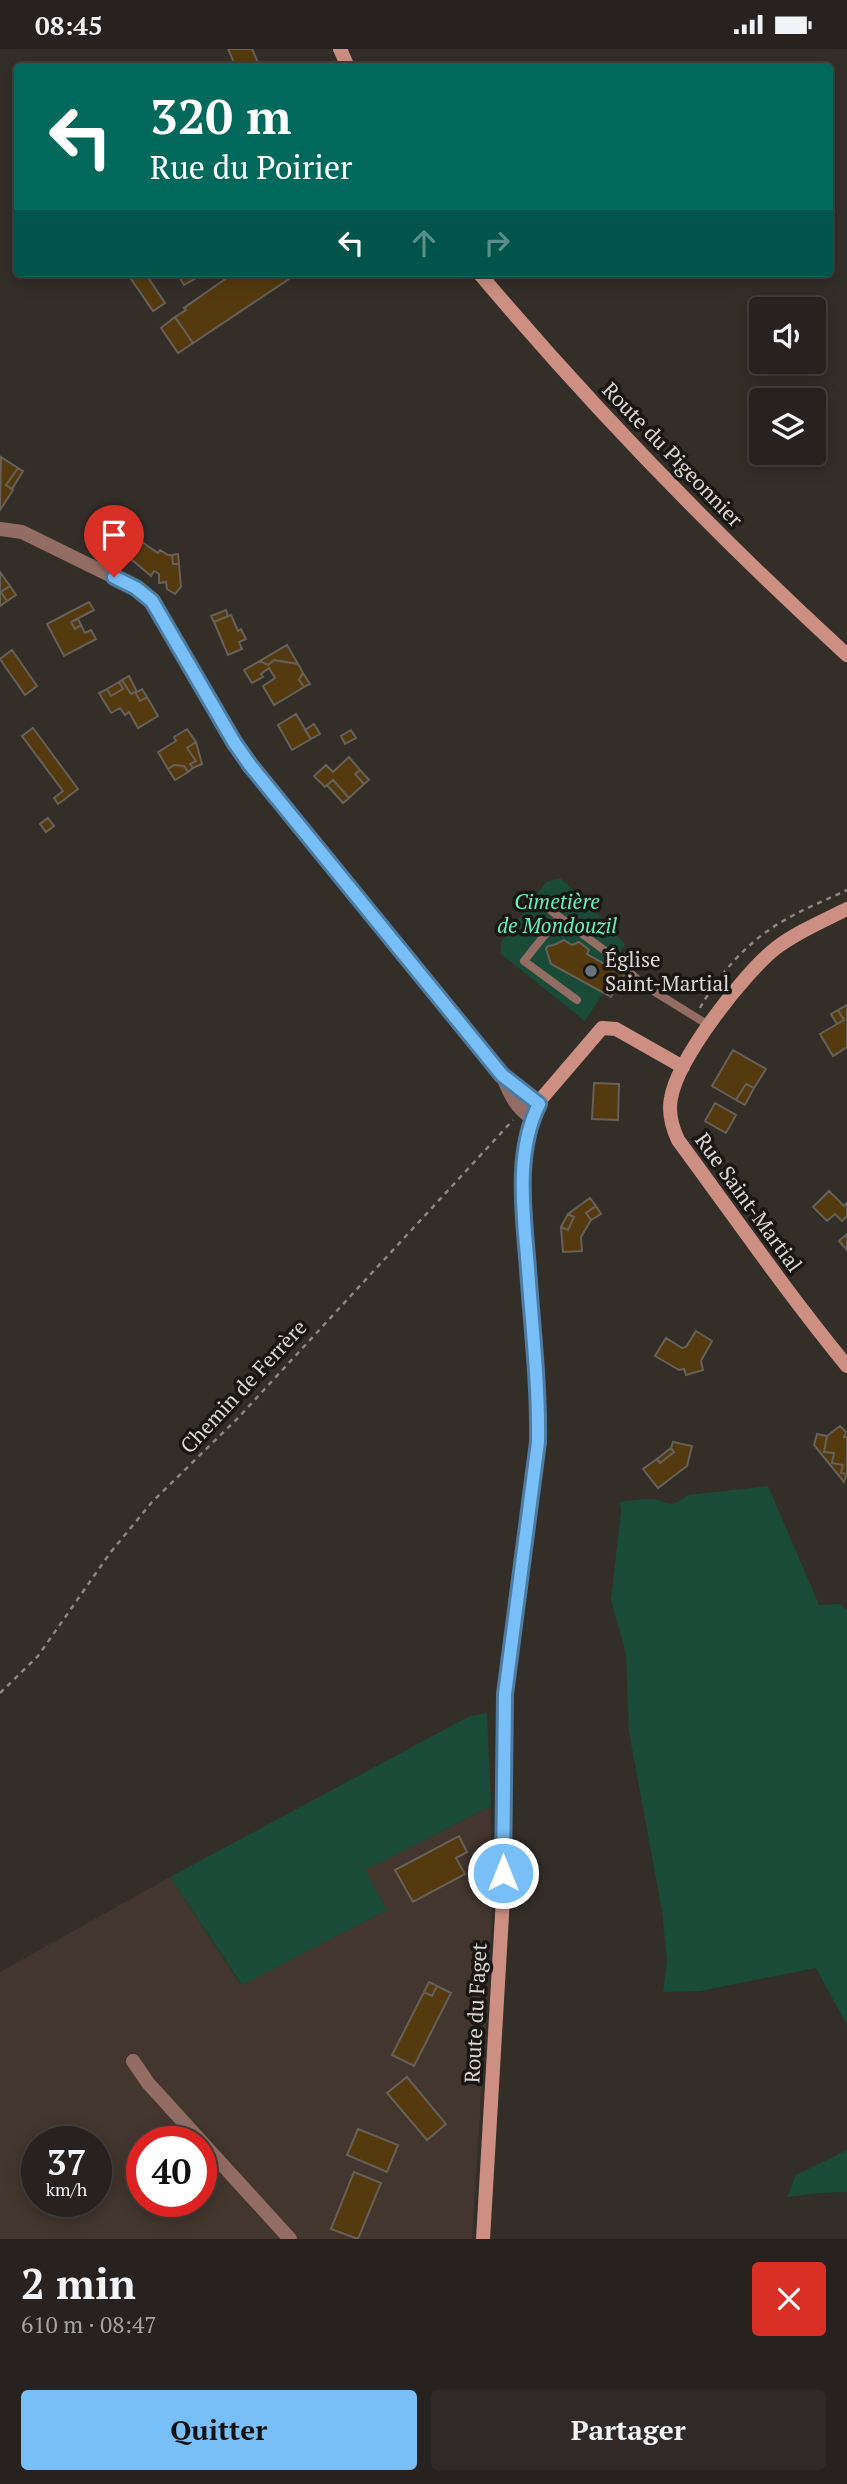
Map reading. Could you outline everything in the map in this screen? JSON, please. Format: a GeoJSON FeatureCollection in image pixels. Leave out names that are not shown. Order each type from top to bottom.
{"type":"FeatureCollection","features":[{"type":"Feature","properties":{"kind":"street","name":"Route du Pigeonnier"},"geometry":{"type":"LineString","coordinates":[[483,277],[589,397],[675,488],[786,599],[847,655]]}},
{"type":"Feature","properties":{"kind":"street"},"geometry":{"type":"LineString","coordinates":[[0,529],[22,532],[136,588],[152,601],[250,765],[502,1075],[539,1104]]}},
{"type":"Feature","properties":{"kind":"street","name":"Rue Saint-Martial"},"geometry":{"type":"LineString","coordinates":[[847,909],[798,934],[766,957],[710,1026],[674,1087],[670,1108],[673,1129],[678,1140],[758,1253],[847,1366]]}},
{"type":"Feature","properties":{"kind":"street","name":"Route du Faget"},"geometry":{"type":"LineString","coordinates":[[482,2239],[503,1898],[505,1694],[538,1442],[539,1404],[523,1193],[527,1114],[539,1104],[549,1087],[602,1028],[615,1029],[684,1067]]}},
{"type":"Feature","properties":{"kind":"street"},"geometry":{"type":"LineString","coordinates":[[502,1075],[511,1097],[527,1114]]}},
{"type":"Feature","properties":{"kind":"street"},"geometry":{"type":"LineString","coordinates":[[133,2061],[148,2083],[290,2239]]}},
{"type":"Feature","properties":{"kind":"lane"},"geometry":{"type":"LineString","coordinates":[[542,904],[616,959],[642,985],[710,1026]]}},
{"type":"Feature","properties":{"kind":"lane"},"geometry":{"type":"LineString","coordinates":[[559,917],[524,961],[577,1000]]}},
{"type":"Feature","properties":{"kind":"path","name":"Chemin de Ferrère"},"geometry":{"type":"LineString","coordinates":[[0,1693],[38,1656],[110,1553],[152,1502],[238,1418],[527,1114]]}},
{"type":"Feature","properties":{"kind":"shaded area"},"geometry":{"type":"Polygon","coordinates":[[[491,1806],[492,1919],[472,2239],[0,2239],[0,1972],[170,1877],[241,1985],[387,1910],[364,1870],[491,1806]]]}},
{"type":"Feature","properties":{"kind":"green space","name":"Cimetière de Mondouzil"},"geometry":{"type":"Polygon","coordinates":[[[560,878],[625,944],[611,967],[587,954],[589,949],[579,942],[572,945],[564,940],[546,949],[551,964],[603,993],[585,1021],[501,954],[501,942],[546,882],[560,878]]]}},
{"type":"Feature","properties":{"kind":"green space"},"geometry":{"type":"Polygon","coordinates":[[[768,1486],[819,1605],[840,1604],[847,1610],[847,2025],[816,1968],[700,1991],[663,1992],[667,1961],[662,1911],[629,1732],[626,1654],[611,1600],[620,1502],[650,1499],[672,1504],[688,1495],[768,1486]]]}},
{"type":"Feature","properties":{"kind":"green space"},"geometry":{"type":"Polygon","coordinates":[[[487,1713],[491,1806],[365,1870],[387,1910],[242,1985],[170,1877],[470,1716],[487,1713]]]}},
{"type":"Feature","properties":{"kind":"green space"},"geometry":{"type":"Polygon","coordinates":[[[847,2150],[847,2192],[787,2197],[796,2175],[847,2150]]]}},
{"type":"Feature","properties":{"kind":"building"},"geometry":{"type":"Polygon","coordinates":[[[228,49],[252,49],[258,63],[234,63],[228,49]]]}},
{"type":"Feature","properties":{"kind":"building"},"geometry":{"type":"Polygon","coordinates":[[[130,277],[148,277],[165,303],[153,311],[130,277]]]}},
{"type":"Feature","properties":{"kind":"building"},"geometry":{"type":"Polygon","coordinates":[[[179,277],[198,277],[184,285],[179,277]]]}},
{"type":"Feature","properties":{"kind":"building"},"geometry":{"type":"Polygon","coordinates":[[[228,277],[292,277],[193,343],[175,317],[186,310],[184,308],[228,277]]]}},
{"type":"Feature","properties":{"kind":"building"},"geometry":{"type":"Polygon","coordinates":[[[175,317],[193,343],[178,353],[161,328],[175,317]]]}},
{"type":"Feature","properties":{"kind":"building"},"geometry":{"type":"Polygon","coordinates":[[[1,457],[18,468],[6,485],[13,490],[0,510],[1,457]]]}},
{"type":"Feature","properties":{"kind":"building"},"geometry":{"type":"Polygon","coordinates":[[[18,468],[23,471],[12,489],[6,485],[18,468]]]}},
{"type":"Feature","properties":{"kind":"building"},"geometry":{"type":"Polygon","coordinates":[[[142,542],[158,553],[160,550],[172,555],[173,564],[179,564],[181,587],[175,594],[167,589],[166,582],[159,583],[159,574],[154,571],[151,576],[131,559],[142,542]]]}},
{"type":"Feature","properties":{"kind":"building"},"geometry":{"type":"Polygon","coordinates":[[[178,554],[179,564],[173,564],[172,555],[178,554]]]}},
{"type":"Feature","properties":{"kind":"building"},"geometry":{"type":"Polygon","coordinates":[[[0,572],[10,586],[1,592],[7,601],[0,606],[0,572]]]}},
{"type":"Feature","properties":{"kind":"building"},"geometry":{"type":"Polygon","coordinates":[[[10,586],[16,595],[7,601],[1,592],[10,586]]]}},
{"type":"Feature","properties":{"kind":"building"},"geometry":{"type":"Polygon","coordinates":[[[89,602],[94,610],[71,622],[75,629],[81,625],[85,633],[91,630],[96,639],[64,656],[47,624],[89,602]]]}},
{"type":"Feature","properties":{"kind":"building"},"geometry":{"type":"Polygon","coordinates":[[[226,610],[228,616],[214,622],[211,616],[226,610]]]}},
{"type":"Feature","properties":{"kind":"building"},"geometry":{"type":"Polygon","coordinates":[[[231,615],[238,631],[241,629],[246,639],[239,642],[242,649],[228,655],[214,622],[231,615]]]}},
{"type":"Feature","properties":{"kind":"building"},"geometry":{"type":"Polygon","coordinates":[[[78,619],[81,625],[75,629],[71,622],[78,619]]]}},
{"type":"Feature","properties":{"kind":"building"},"geometry":{"type":"Polygon","coordinates":[[[287,645],[298,664],[274,660],[268,665],[260,661],[287,645]]]}},
{"type":"Feature","properties":{"kind":"building"},"geometry":{"type":"Polygon","coordinates":[[[12,650],[37,686],[25,695],[0,659],[12,650]]]}},
{"type":"Feature","properties":{"kind":"building"},"geometry":{"type":"Polygon","coordinates":[[[274,660],[298,664],[303,673],[299,680],[304,687],[274,705],[263,686],[275,678],[269,668],[261,674],[263,677],[252,683],[244,670],[260,661],[268,665],[274,660]]]}},
{"type":"Feature","properties":{"kind":"building"},"geometry":{"type":"Polygon","coordinates":[[[303,673],[310,684],[304,687],[299,680],[303,673]]]}},
{"type":"Feature","properties":{"kind":"building"},"geometry":{"type":"Polygon","coordinates":[[[129,676],[137,692],[142,689],[147,697],[140,701],[135,692],[131,694],[122,680],[129,676]]]}},
{"type":"Feature","properties":{"kind":"building"},"geometry":{"type":"Polygon","coordinates":[[[122,680],[131,694],[135,692],[140,701],[147,697],[158,716],[138,728],[129,712],[125,715],[120,708],[111,713],[99,693],[107,689],[111,696],[123,689],[119,682],[122,680]]]}},
{"type":"Feature","properties":{"kind":"building"},"geometry":{"type":"Polygon","coordinates":[[[119,682],[123,689],[111,696],[107,689],[119,682]]]}},
{"type":"Feature","properties":{"kind":"building"},"geometry":{"type":"Polygon","coordinates":[[[296,714],[311,739],[292,750],[278,725],[296,714]]]}},
{"type":"Feature","properties":{"kind":"building"},"geometry":{"type":"Polygon","coordinates":[[[314,724],[320,734],[311,739],[305,730],[314,724]]]}},
{"type":"Feature","properties":{"kind":"building"},"geometry":{"type":"Polygon","coordinates":[[[33,728],[78,789],[58,804],[54,798],[63,791],[22,736],[33,728]]]}},
{"type":"Feature","properties":{"kind":"building"},"geometry":{"type":"Polygon","coordinates":[[[187,729],[196,742],[187,748],[196,761],[190,764],[193,768],[188,772],[184,766],[174,765],[168,769],[158,752],[176,741],[174,737],[187,729]]]}},
{"type":"Feature","properties":{"kind":"building"},"geometry":{"type":"Polygon","coordinates":[[[351,730],[356,738],[345,744],[341,736],[351,730]]]}},
{"type":"Feature","properties":{"kind":"building"},"geometry":{"type":"Polygon","coordinates":[[[196,742],[202,764],[193,768],[190,764],[196,761],[187,748],[196,742]]]}},
{"type":"Feature","properties":{"kind":"building"},"geometry":{"type":"Polygon","coordinates":[[[349,757],[360,770],[355,774],[364,784],[349,798],[333,780],[325,787],[314,776],[326,765],[333,772],[349,757]]]}},
{"type":"Feature","properties":{"kind":"building"},"geometry":{"type":"Polygon","coordinates":[[[174,765],[184,766],[188,772],[175,780],[168,769],[174,765]]]}},
{"type":"Feature","properties":{"kind":"building"},"geometry":{"type":"Polygon","coordinates":[[[360,770],[369,780],[364,784],[355,774],[360,770]]]}},
{"type":"Feature","properties":{"kind":"building"},"geometry":{"type":"Polygon","coordinates":[[[333,780],[349,798],[343,803],[327,785],[333,780]]]}},
{"type":"Feature","properties":{"kind":"building"},"geometry":{"type":"Polygon","coordinates":[[[48,818],[54,826],[46,832],[40,824],[48,818]]]}},
{"type":"Feature","properties":{"kind":"building","name":"Église Saint-Martial"},"geometry":{"type":"Polygon","coordinates":[[[564,940],[572,945],[579,942],[589,950],[587,954],[624,975],[611,997],[551,964],[546,949],[564,940]]]}},
{"type":"Feature","properties":{"kind":"building"},"geometry":{"type":"Polygon","coordinates":[[[847,1005],[847,1047],[833,1056],[820,1034],[844,1020],[838,1010],[847,1005]]]}},
{"type":"Feature","properties":{"kind":"building"},"geometry":{"type":"Polygon","coordinates":[[[838,1010],[844,1020],[837,1024],[831,1014],[838,1010]]]}},
{"type":"Feature","properties":{"kind":"building"},"geometry":{"type":"Polygon","coordinates":[[[733,1050],[766,1069],[754,1088],[746,1084],[736,1100],[712,1086],[733,1050]]]}},
{"type":"Feature","properties":{"kind":"building"},"geometry":{"type":"Polygon","coordinates":[[[594,1083],[619,1084],[618,1120],[592,1119],[594,1083]]]}},
{"type":"Feature","properties":{"kind":"building"},"geometry":{"type":"Polygon","coordinates":[[[746,1084],[754,1088],[745,1105],[736,1100],[746,1084]]]}},
{"type":"Feature","properties":{"kind":"building"},"geometry":{"type":"Polygon","coordinates":[[[715,1103],[736,1115],[726,1133],[705,1121],[715,1103]]]}},
{"type":"Feature","properties":{"kind":"building"},"geometry":{"type":"Polygon","coordinates":[[[829,1191],[844,1206],[847,1203],[847,1216],[842,1221],[835,1214],[827,1221],[813,1207],[829,1191]]]}},
{"type":"Feature","properties":{"kind":"building"},"geometry":{"type":"Polygon","coordinates":[[[590,1198],[596,1206],[586,1213],[591,1220],[581,1237],[582,1251],[563,1252],[561,1227],[568,1230],[574,1217],[568,1214],[590,1198]]]}},
{"type":"Feature","properties":{"kind":"building"},"geometry":{"type":"Polygon","coordinates":[[[596,1206],[601,1214],[591,1220],[586,1213],[596,1206]]]}},
{"type":"Feature","properties":{"kind":"building"},"geometry":{"type":"Polygon","coordinates":[[[568,1214],[574,1217],[568,1230],[561,1227],[568,1214]]]}},
{"type":"Feature","properties":{"kind":"building"},"geometry":{"type":"Polygon","coordinates":[[[847,1234],[847,1250],[839,1241],[847,1234]]]}},
{"type":"Feature","properties":{"kind":"building"},"geometry":{"type":"Polygon","coordinates":[[[696,1331],[712,1341],[701,1361],[703,1370],[686,1375],[684,1369],[679,1370],[655,1356],[666,1338],[682,1348],[686,1347],[696,1331]]]}},
{"type":"Feature","properties":{"kind":"building"},"geometry":{"type":"Polygon","coordinates":[[[840,1426],[846,1432],[844,1437],[847,1437],[847,1474],[841,1473],[843,1465],[832,1463],[834,1453],[824,1452],[827,1436],[840,1426]]]}},
{"type":"Feature","properties":{"kind":"building"},"geometry":{"type":"Polygon","coordinates":[[[817,1434],[827,1436],[824,1452],[834,1453],[832,1463],[843,1465],[841,1473],[847,1474],[844,1482],[814,1445],[817,1434]]]}},
{"type":"Feature","properties":{"kind":"building"},"geometry":{"type":"Polygon","coordinates":[[[673,1442],[692,1446],[687,1466],[658,1488],[643,1469],[657,1459],[660,1463],[674,1452],[671,1448],[673,1442]]]}},
{"type":"Feature","properties":{"kind":"building"},"geometry":{"type":"Polygon","coordinates":[[[671,1448],[674,1452],[660,1463],[657,1459],[671,1448]]]}},
{"type":"Feature","properties":{"kind":"building"},"geometry":{"type":"Polygon","coordinates":[[[459,1836],[467,1852],[456,1858],[465,1874],[413,1902],[395,1870],[459,1836]]]}},
{"type":"Feature","properties":{"kind":"building"},"geometry":{"type":"Polygon","coordinates":[[[429,1982],[437,1986],[432,1996],[424,1992],[429,1982]]]}},
{"type":"Feature","properties":{"kind":"building"},"geometry":{"type":"Polygon","coordinates":[[[437,1986],[451,1993],[414,2066],[392,2055],[424,1992],[432,1996],[437,1986]]]}},
{"type":"Feature","properties":{"kind":"building"},"geometry":{"type":"Polygon","coordinates":[[[407,2077],[446,2124],[427,2140],[387,2093],[407,2077]]]}},
{"type":"Feature","properties":{"kind":"building"},"geometry":{"type":"Polygon","coordinates":[[[358,2129],[398,2145],[387,2172],[347,2155],[358,2129]]]}},
{"type":"Feature","properties":{"kind":"building"},"geometry":{"type":"Polygon","coordinates":[[[354,2172],[381,2183],[358,2239],[331,2229],[354,2172]]]}},
{"type":"Feature","properties":{"kind":"place","name":"Église Saint-Martial"},"geometry":{"type":"Point","coordinates":[591,971]}},
{"type":"Feature","properties":{"kind":"route"},"geometry":{"type":"LineString","coordinates":[[114,577],[136,588],[152,601],[250,765],[502,1075],[539,1104],[532,1118],[524,1148],[523,1180],[539,1404],[538,1442],[505,1694],[503,1873]]}}]}
